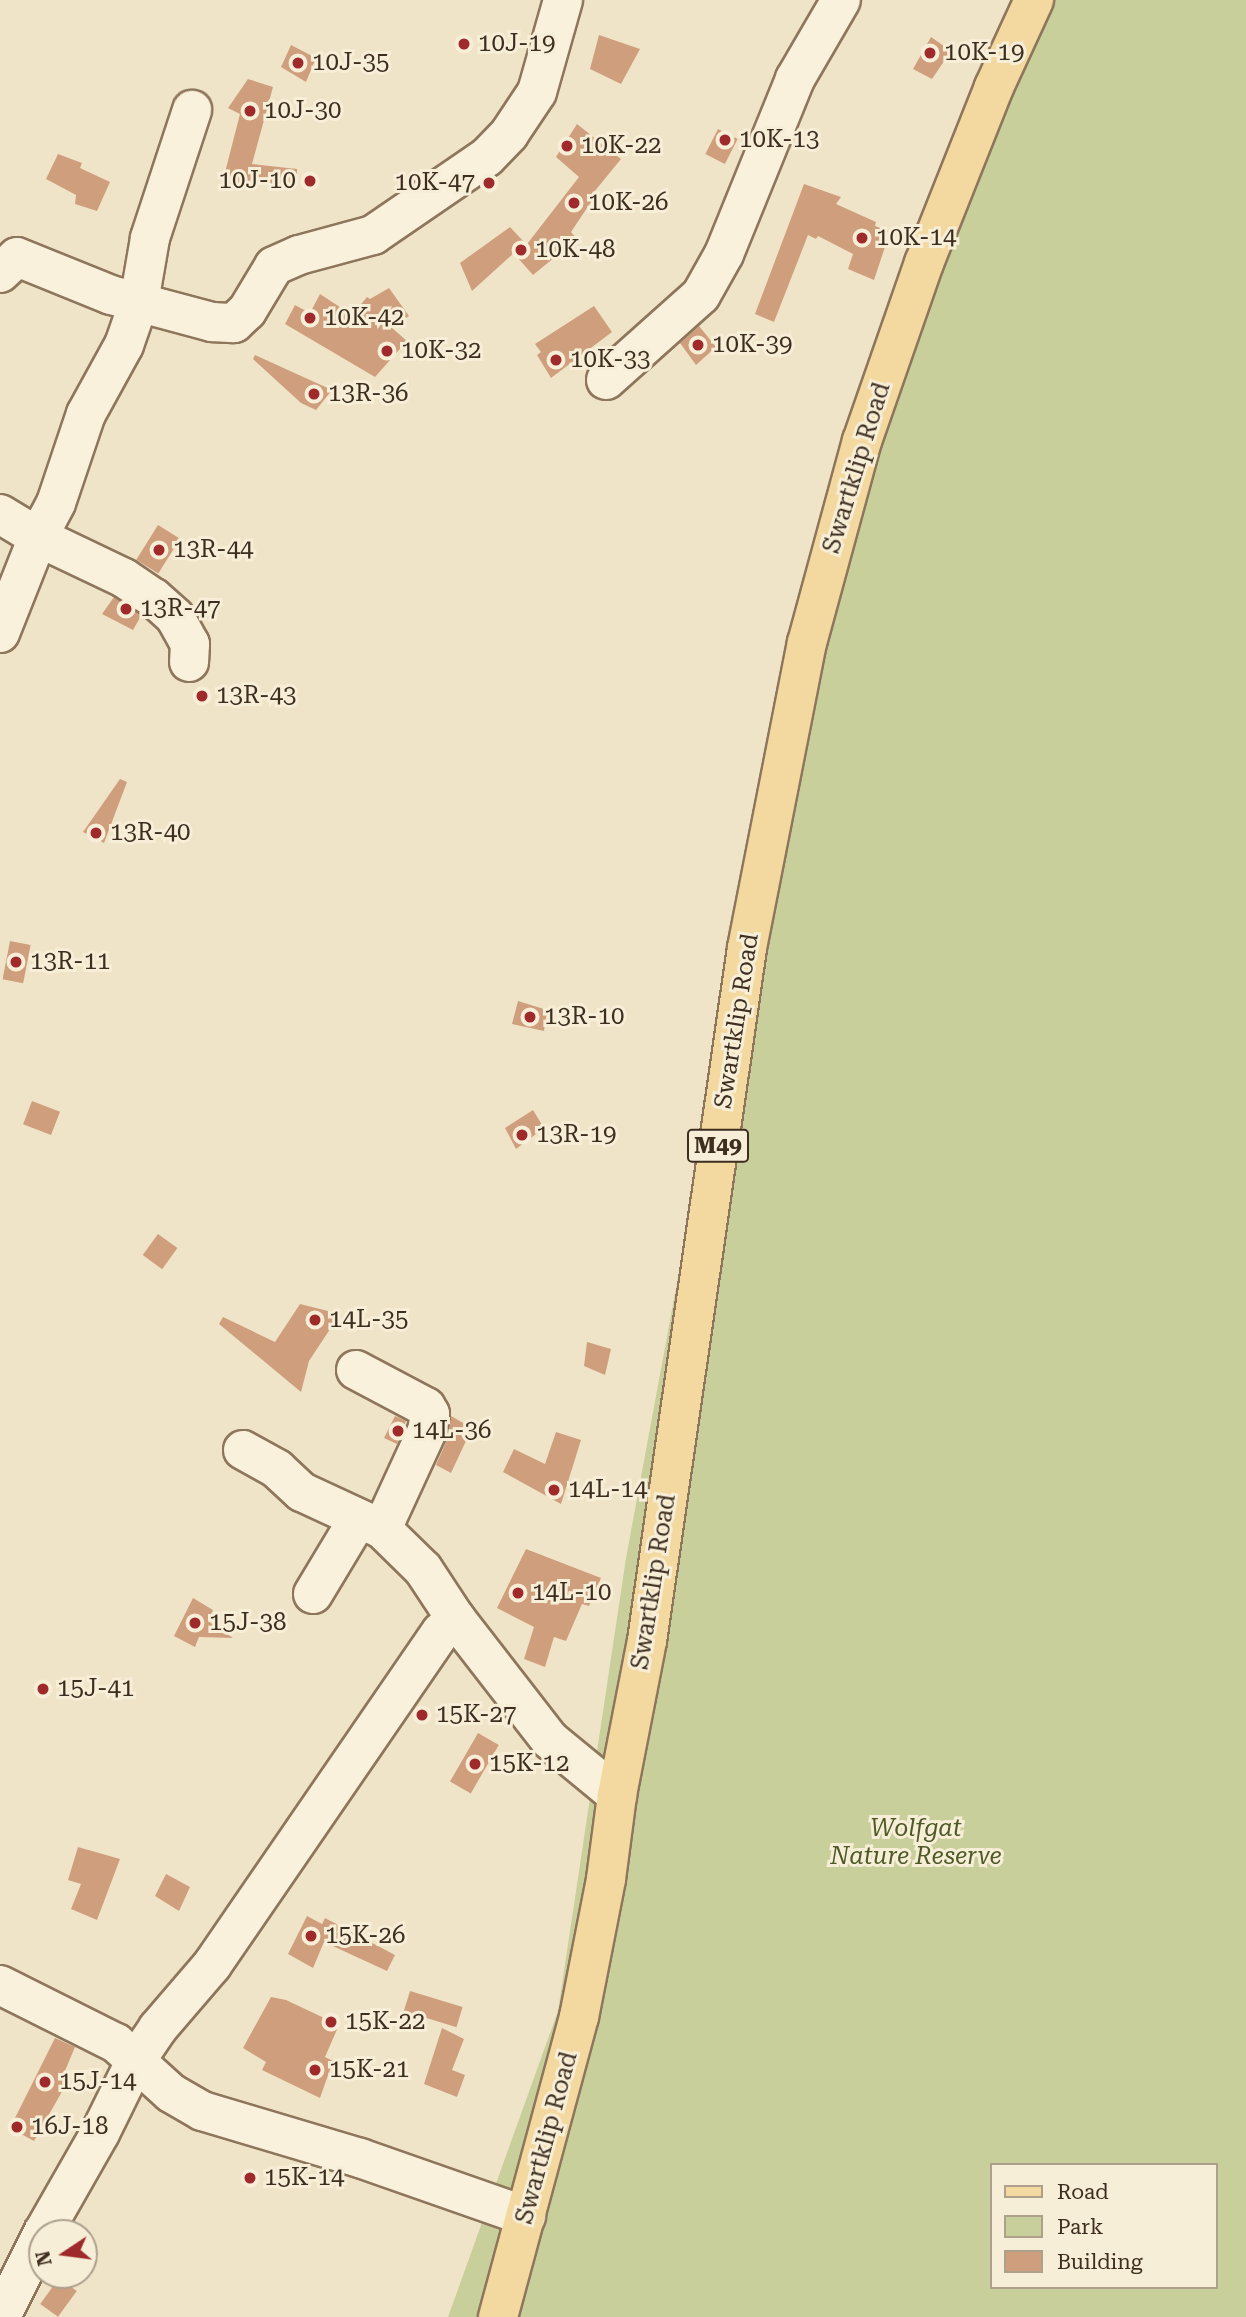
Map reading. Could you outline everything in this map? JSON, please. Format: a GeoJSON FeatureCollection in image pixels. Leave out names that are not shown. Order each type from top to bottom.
{"type":"FeatureCollection","features":[{"type":"Feature","properties":{"kind":"main road","name":"Swartklip Road"},"geometry":{"type":"LineString","coordinates":[[498,2317],[579,2017],[606,1879],[617,1796],[647,1641],[747,948],[807,643],[862,441],[919,276],[994,87],[1034,0]]}},
{"type":"Feature","properties":{"kind":"street"},"geometry":{"type":"LineString","coordinates":[[0,273],[17,257],[111,295],[212,322],[234,323],[247,312],[274,266],[299,255],[373,235],[487,157],[509,134],[537,93],[563,0]]}},
{"type":"Feature","properties":{"kind":"street"},"geometry":{"type":"LineString","coordinates":[[606,380],[701,295],[724,254],[795,79],[841,0]]}},
{"type":"Feature","properties":{"kind":"street"},"geometry":{"type":"LineString","coordinates":[[0,634],[38,537],[56,503],[86,414],[124,345],[139,302],[150,238],[192,110]]}},
{"type":"Feature","properties":{"kind":"street"},"geometry":{"type":"LineString","coordinates":[[0,514],[38,537],[124,578],[154,598],[175,617],[190,645],[190,662]]}},
{"type":"Feature","properties":{"kind":"street"},"geometry":{"type":"LineString","coordinates":[[313,1594],[370,1524],[427,1432],[430,1414],[426,1407],[356,1370]]}},
{"type":"Feature","properties":{"kind":"street"},"geometry":{"type":"LineString","coordinates":[[243,1450],[277,1469],[302,1492],[370,1524],[423,1569],[456,1619],[550,1740],[617,1796]]}},
{"type":"Feature","properties":{"kind":"street"},"geometry":{"type":"LineString","coordinates":[[51,2219],[100,2133],[135,2062],[158,2028],[212,1965],[441,1632],[456,1619]]}},
{"type":"Feature","properties":{"kind":"street"},"geometry":{"type":"LineString","coordinates":[[0,1985],[116,2043],[171,2094],[202,2111],[336,2151],[526,2216]]}},
{"type":"Feature","properties":{"kind":"street"},"geometry":{"type":"LineString","coordinates":[[1,2317],[28,2262]]}},
{"type":"Feature","properties":{"kind":"green space","name":"Wolfgat Nature Reserve"},"geometry":{"type":"Polygon","coordinates":[[[1047,0],[1246,0],[1246,2317],[448,2317],[558,2011],[626,1558],[786,694],[1030,32],[1047,0]]]}},
{"type":"Feature","properties":{"kind":"building"},"geometry":{"type":"Polygon","coordinates":[[[599,35],[640,49],[621,84],[590,69],[599,35]]]}},
{"type":"Feature","properties":{"kind":"building","name":"10K-19"},"geometry":{"type":"Polygon","coordinates":[[[931,37],[951,51],[932,79],[913,69],[931,37]]]}},
{"type":"Feature","properties":{"kind":"building","name":"10J-35"},"geometry":{"type":"Polygon","coordinates":[[[291,45],[316,58],[306,82],[281,67],[291,45]]]}},
{"type":"Feature","properties":{"kind":"building"},"geometry":{"type":"Polygon","coordinates":[[[248,79],[273,87],[252,164],[297,169],[297,183],[222,184],[240,114],[228,108],[248,79]]]}},
{"type":"Feature","properties":{"kind":"building"},"geometry":{"type":"Polygon","coordinates":[[[577,124],[621,159],[590,197],[593,199],[571,232],[577,239],[533,275],[517,257],[579,177],[556,157],[577,124]]]}},
{"type":"Feature","properties":{"kind":"building","name":"10K-13"},"geometry":{"type":"Polygon","coordinates":[[[718,129],[738,139],[725,164],[705,154],[718,129]]]}},
{"type":"Feature","properties":{"kind":"building"},"geometry":{"type":"Polygon","coordinates":[[[58,154],[82,163],[80,168],[110,182],[97,211],[75,204],[76,195],[46,179],[58,154]]]}},
{"type":"Feature","properties":{"kind":"building"},"geometry":{"type":"Polygon","coordinates":[[[804,184],[841,197],[836,204],[876,222],[875,226],[888,231],[880,245],[885,247],[874,280],[848,269],[853,254],[818,236],[816,239],[808,235],[774,322],[755,314],[804,184]]]}},
{"type":"Feature","properties":{"kind":"building"},"geometry":{"type":"Polygon","coordinates":[[[510,227],[525,243],[472,291],[460,263],[510,227]]]}},
{"type":"Feature","properties":{"kind":"building"},"geometry":{"type":"Polygon","coordinates":[[[389,288],[409,316],[392,328],[407,341],[375,377],[285,324],[295,305],[310,313],[320,294],[352,315],[367,297],[370,299],[389,288]]]}},
{"type":"Feature","properties":{"kind":"building"},"geometry":{"type":"Polygon","coordinates":[[[594,306],[612,332],[551,378],[537,355],[541,352],[535,344],[594,306]]]}},
{"type":"Feature","properties":{"kind":"building","name":"10K-39"},"geometry":{"type":"Polygon","coordinates":[[[699,326],[716,347],[696,365],[680,343],[699,326]]]}},
{"type":"Feature","properties":{"kind":"building"},"geometry":{"type":"Polygon","coordinates":[[[255,355],[332,390],[316,410],[301,403],[253,359],[255,355]]]}},
{"type":"Feature","properties":{"kind":"building","name":"13R-44"},"geometry":{"type":"Polygon","coordinates":[[[158,525],[180,539],[158,574],[136,560],[158,525]]]}},
{"type":"Feature","properties":{"kind":"building"},"geometry":{"type":"Polygon","coordinates":[[[114,597],[141,616],[133,630],[102,614],[114,597]]]}},
{"type":"Feature","properties":{"kind":"building"},"geometry":{"type":"Polygon","coordinates":[[[120,779],[127,782],[104,843],[83,832],[120,779]]]}},
{"type":"Feature","properties":{"kind":"building","name":"13R-11"},"geometry":{"type":"Polygon","coordinates":[[[10,941],[31,945],[23,983],[3,979],[10,941]]]}},
{"type":"Feature","properties":{"kind":"building","name":"13R-10"},"geometry":{"type":"Polygon","coordinates":[[[518,1001],[547,1010],[544,1031],[512,1024],[518,1001]]]}},
{"type":"Feature","properties":{"kind":"building"},"geometry":{"type":"Polygon","coordinates":[[[32,1101],[60,1112],[51,1135],[23,1124],[32,1101]]]}},
{"type":"Feature","properties":{"kind":"building","name":"13R-19"},"geometry":{"type":"Polygon","coordinates":[[[533,1110],[544,1128],[516,1149],[505,1128],[533,1110]]]}},
{"type":"Feature","properties":{"kind":"building"},"geometry":{"type":"Polygon","coordinates":[[[158,1234],[177,1248],[162,1269],[143,1255],[158,1234]]]}},
{"type":"Feature","properties":{"kind":"building"},"geometry":{"type":"Polygon","coordinates":[[[300,1304],[340,1314],[309,1361],[301,1392],[219,1324],[223,1317],[275,1342],[300,1304]]]}},
{"type":"Feature","properties":{"kind":"building"},"geometry":{"type":"Polygon","coordinates":[[[587,1342],[611,1349],[605,1375],[584,1366],[587,1342]]]}},
{"type":"Feature","properties":{"kind":"building"},"geometry":{"type":"Polygon","coordinates":[[[395,1416],[406,1421],[397,1444],[384,1438],[395,1416]]]}},
{"type":"Feature","properties":{"kind":"building"},"geometry":{"type":"Polygon","coordinates":[[[451,1416],[472,1428],[451,1473],[436,1465],[447,1440],[451,1416]]]}},
{"type":"Feature","properties":{"kind":"building"},"geometry":{"type":"Polygon","coordinates":[[[556,1432],[581,1440],[561,1504],[503,1472],[514,1449],[545,1464],[556,1432]]]}},
{"type":"Feature","properties":{"kind":"building"},"geometry":{"type":"Polygon","coordinates":[[[526,1549],[601,1578],[589,1606],[582,1604],[566,1641],[554,1637],[545,1667],[524,1659],[534,1627],[497,1608],[526,1549]]]}},
{"type":"Feature","properties":{"kind":"building","name":"15J-38"},"geometry":{"type":"Polygon","coordinates":[[[193,1598],[213,1610],[208,1621],[233,1638],[199,1637],[195,1647],[174,1636],[193,1598]]]}},
{"type":"Feature","properties":{"kind":"building","name":"15K-12"},"geometry":{"type":"Polygon","coordinates":[[[478,1733],[499,1745],[471,1793],[450,1781],[478,1733]]]}},
{"type":"Feature","properties":{"kind":"building"},"geometry":{"type":"Polygon","coordinates":[[[78,1847],[120,1859],[97,1920],[71,1909],[81,1884],[68,1880],[78,1847]]]}},
{"type":"Feature","properties":{"kind":"building"},"geometry":{"type":"Polygon","coordinates":[[[166,1874],[190,1887],[179,1911],[155,1896],[166,1874]]]}},
{"type":"Feature","properties":{"kind":"building"},"geometry":{"type":"Polygon","coordinates":[[[307,1916],[322,1924],[325,1918],[395,1955],[387,1971],[324,1942],[313,1968],[288,1954],[307,1916]]]}},
{"type":"Feature","properties":{"kind":"building"},"geometry":{"type":"Polygon","coordinates":[[[410,1991],[463,2007],[456,2027],[404,2011],[410,1991]]]}},
{"type":"Feature","properties":{"kind":"building"},"geometry":{"type":"Polygon","coordinates":[[[271,1997],[286,2000],[339,2025],[325,2057],[333,2061],[320,2098],[262,2070],[266,2062],[243,2048],[271,1997]]]}},
{"type":"Feature","properties":{"kind":"building"},"geometry":{"type":"Polygon","coordinates":[[[442,2028],[464,2039],[452,2070],[465,2075],[457,2097],[424,2084],[442,2028]]]}},
{"type":"Feature","properties":{"kind":"building"},"geometry":{"type":"Polygon","coordinates":[[[55,2038],[75,2047],[62,2078],[68,2081],[34,2141],[10,2128],[55,2038]]]}},
{"type":"Feature","properties":{"kind":"building"},"geometry":{"type":"Polygon","coordinates":[[[51,2289],[74,2289],[77,2291],[58,2317],[40,2304],[51,2289]]]}},
{"type":"Feature","properties":{"kind":"place","name":"10J-19"},"geometry":{"type":"Point","coordinates":[464,44]}},
{"type":"Feature","properties":{"kind":"place","name":"10K-19"},"geometry":{"type":"Point","coordinates":[930,53]}},
{"type":"Feature","properties":{"kind":"place","name":"10J-35"},"geometry":{"type":"Point","coordinates":[298,63]}},
{"type":"Feature","properties":{"kind":"place","name":"10J-30"},"geometry":{"type":"Point","coordinates":[250,111]}},
{"type":"Feature","properties":{"kind":"place","name":"10K-13"},"geometry":{"type":"Point","coordinates":[725,140]}},
{"type":"Feature","properties":{"kind":"place","name":"10K-22"},"geometry":{"type":"Point","coordinates":[567,146]}},
{"type":"Feature","properties":{"kind":"place","name":"10J-10"},"geometry":{"type":"Point","coordinates":[310,181]}},
{"type":"Feature","properties":{"kind":"place","name":"10K-47"},"geometry":{"type":"Point","coordinates":[489,183]}},
{"type":"Feature","properties":{"kind":"place","name":"10K-26"},"geometry":{"type":"Point","coordinates":[574,203]}},
{"type":"Feature","properties":{"kind":"place","name":"10K-14"},"geometry":{"type":"Point","coordinates":[862,238]}},
{"type":"Feature","properties":{"kind":"place","name":"10K-48"},"geometry":{"type":"Point","coordinates":[521,250]}},
{"type":"Feature","properties":{"kind":"place","name":"10K-42"},"geometry":{"type":"Point","coordinates":[310,318]}},
{"type":"Feature","properties":{"kind":"place","name":"10K-39"},"geometry":{"type":"Point","coordinates":[698,345]}},
{"type":"Feature","properties":{"kind":"place","name":"10K-32"},"geometry":{"type":"Point","coordinates":[387,351]}},
{"type":"Feature","properties":{"kind":"place","name":"10K-33"},"geometry":{"type":"Point","coordinates":[556,360]}},
{"type":"Feature","properties":{"kind":"place","name":"13R-36"},"geometry":{"type":"Point","coordinates":[314,394]}},
{"type":"Feature","properties":{"kind":"place","name":"13R-44"},"geometry":{"type":"Point","coordinates":[159,550]}},
{"type":"Feature","properties":{"kind":"place","name":"13R-47"},"geometry":{"type":"Point","coordinates":[126,609]}},
{"type":"Feature","properties":{"kind":"place","name":"13R-43"},"geometry":{"type":"Point","coordinates":[202,696]}},
{"type":"Feature","properties":{"kind":"place","name":"13R-40"},"geometry":{"type":"Point","coordinates":[96,833]}},
{"type":"Feature","properties":{"kind":"place","name":"13R-11"},"geometry":{"type":"Point","coordinates":[16,962]}},
{"type":"Feature","properties":{"kind":"place","name":"13R-10"},"geometry":{"type":"Point","coordinates":[530,1017]}},
{"type":"Feature","properties":{"kind":"place","name":"13R-19"},"geometry":{"type":"Point","coordinates":[522,1135]}},
{"type":"Feature","properties":{"kind":"place","name":"14L-35"},"geometry":{"type":"Point","coordinates":[315,1320]}},
{"type":"Feature","properties":{"kind":"place","name":"14L-36"},"geometry":{"type":"Point","coordinates":[398,1431]}},
{"type":"Feature","properties":{"kind":"place","name":"14L-14"},"geometry":{"type":"Point","coordinates":[554,1490]}},
{"type":"Feature","properties":{"kind":"place","name":"14L-10"},"geometry":{"type":"Point","coordinates":[518,1593]}},
{"type":"Feature","properties":{"kind":"place","name":"15J-38"},"geometry":{"type":"Point","coordinates":[195,1623]}},
{"type":"Feature","properties":{"kind":"place","name":"15J-41"},"geometry":{"type":"Point","coordinates":[43,1689]}},
{"type":"Feature","properties":{"kind":"place","name":"15K-27"},"geometry":{"type":"Point","coordinates":[422,1715]}},
{"type":"Feature","properties":{"kind":"place","name":"15K-12"},"geometry":{"type":"Point","coordinates":[475,1764]}},
{"type":"Feature","properties":{"kind":"place","name":"15K-26"},"geometry":{"type":"Point","coordinates":[311,1936]}},
{"type":"Feature","properties":{"kind":"place","name":"15K-22"},"geometry":{"type":"Point","coordinates":[331,2022]}},
{"type":"Feature","properties":{"kind":"place","name":"15K-21"},"geometry":{"type":"Point","coordinates":[315,2070]}},
{"type":"Feature","properties":{"kind":"place","name":"15J-14"},"geometry":{"type":"Point","coordinates":[45,2082]}},
{"type":"Feature","properties":{"kind":"place","name":"16J-18"},"geometry":{"type":"Point","coordinates":[17,2127]}},
{"type":"Feature","properties":{"kind":"place","name":"15K-14"},"geometry":{"type":"Point","coordinates":[250,2178]}}]}
